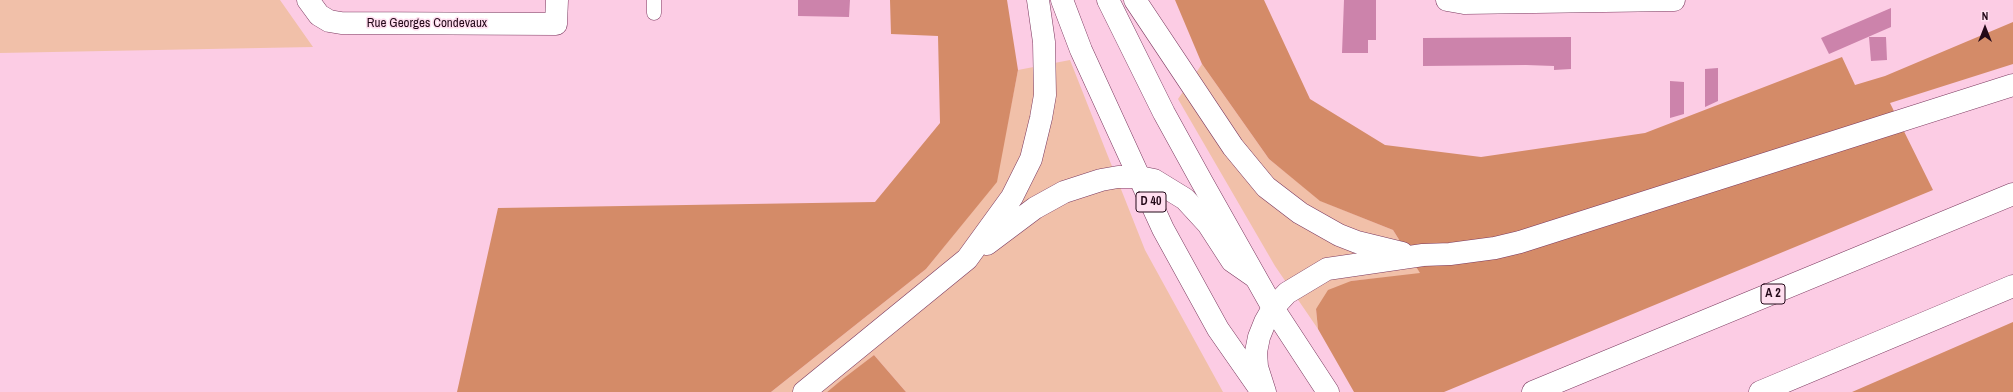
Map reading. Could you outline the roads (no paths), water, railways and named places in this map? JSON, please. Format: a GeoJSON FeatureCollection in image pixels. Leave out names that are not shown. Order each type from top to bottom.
{"type":"FeatureCollection","features":[{"type":"Feature","properties":{"kind":"main road","name":"Rue Georges Condevaux"},"geometry":{"type":"LineString","coordinates":[[308,0],[319,15],[341,24],[556,24],[558,0]]}},
{"type":"Feature","properties":{"kind":"main road"},"geometry":{"type":"LineString","coordinates":[[967,259],[1012,197],[1031,159],[1041,118],[1044,95],[1044,42],[1038,0]]}},
{"type":"Feature","properties":{"kind":"main road","name":"D 40"},"geometry":{"type":"LineString","coordinates":[[1062,0],[1081,50],[1163,229],[1205,307],[1237,358],[1263,392]]}},
{"type":"Feature","properties":{"kind":"main road"},"geometry":{"type":"LineString","coordinates":[[1108,0],[1164,113],[1255,277],[1323,386]]}},
{"type":"Feature","properties":{"kind":"main road"},"geometry":{"type":"LineString","coordinates":[[1136,0],[1233,147],[1266,187],[1300,213],[1340,235],[1380,248],[1423,255]]}},
{"type":"Feature","properties":{"kind":"main road"},"geometry":{"type":"LineString","coordinates":[[1447,0],[1472,3],[1674,0]]}},
{"type":"Feature","properties":{"kind":"main road"},"geometry":{"type":"LineString","coordinates":[[1263,392],[1257,367],[1256,352],[1264,322],[1273,308],[1287,293],[1327,269],[1423,255],[1480,250],[1520,242],[2013,85]]}},
{"type":"Feature","properties":{"kind":"main road"},"geometry":{"type":"LineString","coordinates":[[804,392],[967,259],[1035,208],[1064,192],[1101,180],[1118,177],[1154,180],[1172,190],[1185,199],[1208,224],[1232,261],[1255,277]]}},
{"type":"Feature","properties":{"kind":"main road","name":"A 2"},"geometry":{"type":"LineString","coordinates":[[1533,392],[2013,194]]}},
{"type":"Feature","properties":{"kind":"main road"},"geometry":{"type":"LineString","coordinates":[[1760,392],[2013,286]]}}]}
